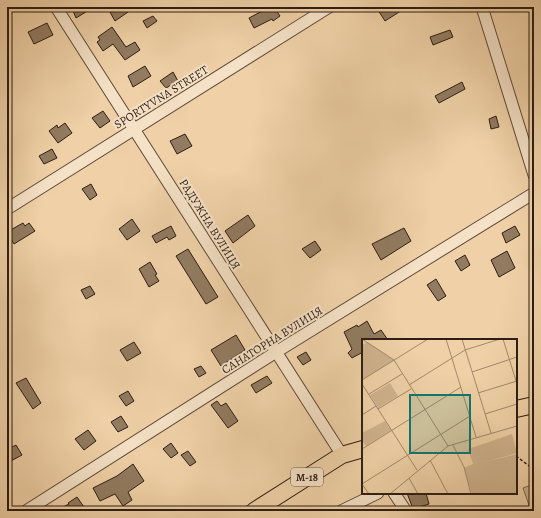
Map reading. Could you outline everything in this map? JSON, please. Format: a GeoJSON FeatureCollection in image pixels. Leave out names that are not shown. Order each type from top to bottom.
{"type":"FeatureCollection","features":[{"type":"Feature","properties":{"kind":"highway"},"geometry":{"type":"LineString","coordinates":[[517,409],[534,405]]}},
{"type":"Feature","properties":{"kind":"highway","name":"М-18"},"geometry":{"type":"LineString","coordinates":[[262,509],[342,455],[362,449]]}},
{"type":"Feature","properties":{"kind":"street","name":"РАДУЖНА ВУЛИЦЯ"},"geometry":{"type":"LineString","coordinates":[[56,7],[342,455]]}},
{"type":"Feature","properties":{"kind":"street","name":"SPORTYVNA STREET"},"geometry":{"type":"LineString","coordinates":[[7,209],[329,7]]}},
{"type":"Feature","properties":{"kind":"street"},"geometry":{"type":"LineString","coordinates":[[482,7],[534,175]]}},
{"type":"Feature","properties":{"kind":"street","name":"САНАТОРНА ВУЛИЦЯ"},"geometry":{"type":"LineString","coordinates":[[26,511],[276,352],[534,193]]}},
{"type":"Feature","properties":{"kind":"street"},"geometry":{"type":"LineString","coordinates":[[341,511],[376,494]]}},
{"type":"Feature","properties":{"kind":"street"},"geometry":{"type":"LineString","coordinates":[[395,494],[406,511]]}},
{"type":"Feature","properties":{"kind":"path"},"geometry":{"type":"LineString","coordinates":[[517,457],[534,468]]}},
{"type":"Feature","properties":{"kind":"shaded area"},"geometry":{"type":"Polygon","coordinates":[[[534,484],[534,511],[531,511],[523,488],[534,484]]]}},
{"type":"Feature","properties":{"kind":"building"},"geometry":{"type":"Polygon","coordinates":[[[81,7],[94,7],[76,18],[73,11],[81,7]]]}},
{"type":"Feature","properties":{"kind":"building"},"geometry":{"type":"Polygon","coordinates":[[[107,7],[125,7],[128,12],[115,21],[107,7]]]}},
{"type":"Feature","properties":{"kind":"building"},"geometry":{"type":"Polygon","coordinates":[[[270,7],[274,7],[280,16],[273,21],[272,19],[254,28],[249,18],[270,7]]]}},
{"type":"Feature","properties":{"kind":"building"},"geometry":{"type":"Polygon","coordinates":[[[376,7],[407,7],[385,21],[376,7]]]}},
{"type":"Feature","properties":{"kind":"building"},"geometry":{"type":"Polygon","coordinates":[[[153,16],[157,21],[147,28],[143,21],[153,16]]]}},
{"type":"Feature","properties":{"kind":"building"},"geometry":{"type":"Polygon","coordinates":[[[47,23],[53,35],[34,44],[28,32],[47,23]]]}},
{"type":"Feature","properties":{"kind":"building"},"geometry":{"type":"Polygon","coordinates":[[[112,27],[126,47],[135,42],[140,50],[125,60],[113,44],[103,51],[97,42],[100,40],[98,37],[112,27]]]}},
{"type":"Feature","properties":{"kind":"building"},"geometry":{"type":"Polygon","coordinates":[[[450,30],[453,37],[433,45],[430,37],[450,30]]]}},
{"type":"Feature","properties":{"kind":"building"},"geometry":{"type":"Polygon","coordinates":[[[145,66],[151,76],[133,87],[128,76],[145,66]]]}},
{"type":"Feature","properties":{"kind":"building"},"geometry":{"type":"Polygon","coordinates":[[[173,72],[178,81],[166,88],[160,81],[173,72]]]}},
{"type":"Feature","properties":{"kind":"building"},"geometry":{"type":"Polygon","coordinates":[[[462,82],[465,89],[439,103],[435,96],[462,82]]]}},
{"type":"Feature","properties":{"kind":"building"},"geometry":{"type":"Polygon","coordinates":[[[103,111],[110,121],[100,128],[92,118],[103,111]]]}},
{"type":"Feature","properties":{"kind":"building"},"geometry":{"type":"Polygon","coordinates":[[[496,116],[499,127],[491,129],[489,119],[496,116]]]}},
{"type":"Feature","properties":{"kind":"building"},"geometry":{"type":"Polygon","coordinates":[[[65,123],[72,133],[58,143],[49,131],[57,125],[58,128],[65,123]]]}},
{"type":"Feature","properties":{"kind":"building"},"geometry":{"type":"Polygon","coordinates":[[[185,134],[192,146],[177,154],[170,141],[185,134]]]}},
{"type":"Feature","properties":{"kind":"building"},"geometry":{"type":"Polygon","coordinates":[[[52,149],[57,158],[44,164],[39,156],[52,149]]]}},
{"type":"Feature","properties":{"kind":"building"},"geometry":{"type":"Polygon","coordinates":[[[91,184],[97,195],[90,200],[82,189],[91,184]]]}},
{"type":"Feature","properties":{"kind":"building"},"geometry":{"type":"Polygon","coordinates":[[[248,215],[255,226],[233,243],[225,231],[248,215]]]}},
{"type":"Feature","properties":{"kind":"building"},"geometry":{"type":"Polygon","coordinates":[[[132,219],[140,231],[127,240],[119,229],[132,219]]]}},
{"type":"Feature","properties":{"kind":"building"},"geometry":{"type":"Polygon","coordinates":[[[23,223],[25,226],[29,223],[35,231],[14,244],[7,232],[23,223]]]}},
{"type":"Feature","properties":{"kind":"building"},"geometry":{"type":"Polygon","coordinates":[[[171,226],[176,236],[169,240],[167,237],[156,243],[152,236],[171,226]]]}},
{"type":"Feature","properties":{"kind":"building"},"geometry":{"type":"Polygon","coordinates":[[[515,226],[520,235],[506,243],[502,233],[515,226]]]}},
{"type":"Feature","properties":{"kind":"building"},"geometry":{"type":"Polygon","coordinates":[[[404,228],[411,241],[381,260],[372,244],[404,228]]]}},
{"type":"Feature","properties":{"kind":"building"},"geometry":{"type":"Polygon","coordinates":[[[315,241],[321,250],[310,258],[302,249],[315,241]]]}},
{"type":"Feature","properties":{"kind":"building"},"geometry":{"type":"Polygon","coordinates":[[[188,249],[218,297],[206,304],[176,256],[188,249]]]}},
{"type":"Feature","properties":{"kind":"building"},"geometry":{"type":"Polygon","coordinates":[[[507,251],[515,268],[499,277],[491,260],[507,251]]]}},
{"type":"Feature","properties":{"kind":"building"},"geometry":{"type":"Polygon","coordinates":[[[465,255],[470,265],[461,271],[455,261],[465,255]]]}},
{"type":"Feature","properties":{"kind":"building"},"geometry":{"type":"Polygon","coordinates":[[[150,262],[159,281],[149,287],[139,269],[150,262]]]}},
{"type":"Feature","properties":{"kind":"building"},"geometry":{"type":"Polygon","coordinates":[[[436,279],[446,296],[438,301],[427,285],[436,279]]]}},
{"type":"Feature","properties":{"kind":"building"},"geometry":{"type":"Polygon","coordinates":[[[90,286],[95,294],[86,299],[81,290],[90,286]]]}},
{"type":"Feature","properties":{"kind":"building"},"geometry":{"type":"Polygon","coordinates":[[[367,321],[374,334],[381,330],[387,339],[362,339],[362,353],[352,358],[348,353],[352,349],[344,332],[357,325],[358,327],[367,321]]]}},
{"type":"Feature","properties":{"kind":"building"},"geometry":{"type":"Polygon","coordinates":[[[236,335],[245,350],[221,366],[211,350],[236,335]]]}},
{"type":"Feature","properties":{"kind":"building"},"geometry":{"type":"Polygon","coordinates":[[[134,342],[141,353],[127,361],[120,350],[134,342]]]}},
{"type":"Feature","properties":{"kind":"building"},"geometry":{"type":"Polygon","coordinates":[[[306,352],[311,360],[303,365],[297,357],[306,352]]]}},
{"type":"Feature","properties":{"kind":"building"},"geometry":{"type":"Polygon","coordinates":[[[201,366],[206,373],[199,377],[194,369],[201,366]]]}},
{"type":"Feature","properties":{"kind":"building"},"geometry":{"type":"Polygon","coordinates":[[[267,376],[272,383],[256,393],[251,385],[267,376]]]}},
{"type":"Feature","properties":{"kind":"building"},"geometry":{"type":"Polygon","coordinates":[[[26,378],[41,403],[33,409],[16,383],[26,378]]]}},
{"type":"Feature","properties":{"kind":"building"},"geometry":{"type":"Polygon","coordinates":[[[128,391],[134,401],[126,406],[119,396],[128,391]]]}},
{"type":"Feature","properties":{"kind":"building"},"geometry":{"type":"Polygon","coordinates":[[[217,401],[221,406],[226,403],[238,421],[228,428],[211,405],[217,401]]]}},
{"type":"Feature","properties":{"kind":"building"},"geometry":{"type":"Polygon","coordinates":[[[121,416],[128,427],[118,432],[111,422],[121,416]]]}},
{"type":"Feature","properties":{"kind":"building"},"geometry":{"type":"Polygon","coordinates":[[[88,430],[96,441],[84,450],[75,439],[88,430]]]}},
{"type":"Feature","properties":{"kind":"building"},"geometry":{"type":"Polygon","coordinates":[[[7,439],[12,447],[16,445],[22,455],[7,463],[7,439]]]}},
{"type":"Feature","properties":{"kind":"building"},"geometry":{"type":"Polygon","coordinates":[[[171,443],[178,453],[171,458],[163,449],[171,443]]]}},
{"type":"Feature","properties":{"kind":"building"},"geometry":{"type":"Polygon","coordinates":[[[188,451],[196,462],[190,466],[181,455],[188,451]]]}},
{"type":"Feature","properties":{"kind":"building"},"geometry":{"type":"Polygon","coordinates":[[[133,464],[144,481],[128,492],[132,500],[123,506],[115,494],[100,501],[93,488],[117,476],[133,464]]]}},
{"type":"Feature","properties":{"kind":"building"},"geometry":{"type":"Polygon","coordinates":[[[407,494],[426,494],[429,504],[413,509],[407,494]]]}},
{"type":"Feature","properties":{"kind":"building"},"geometry":{"type":"Polygon","coordinates":[[[77,497],[84,507],[77,511],[55,511],[69,504],[68,503],[77,497]]]}}]}
